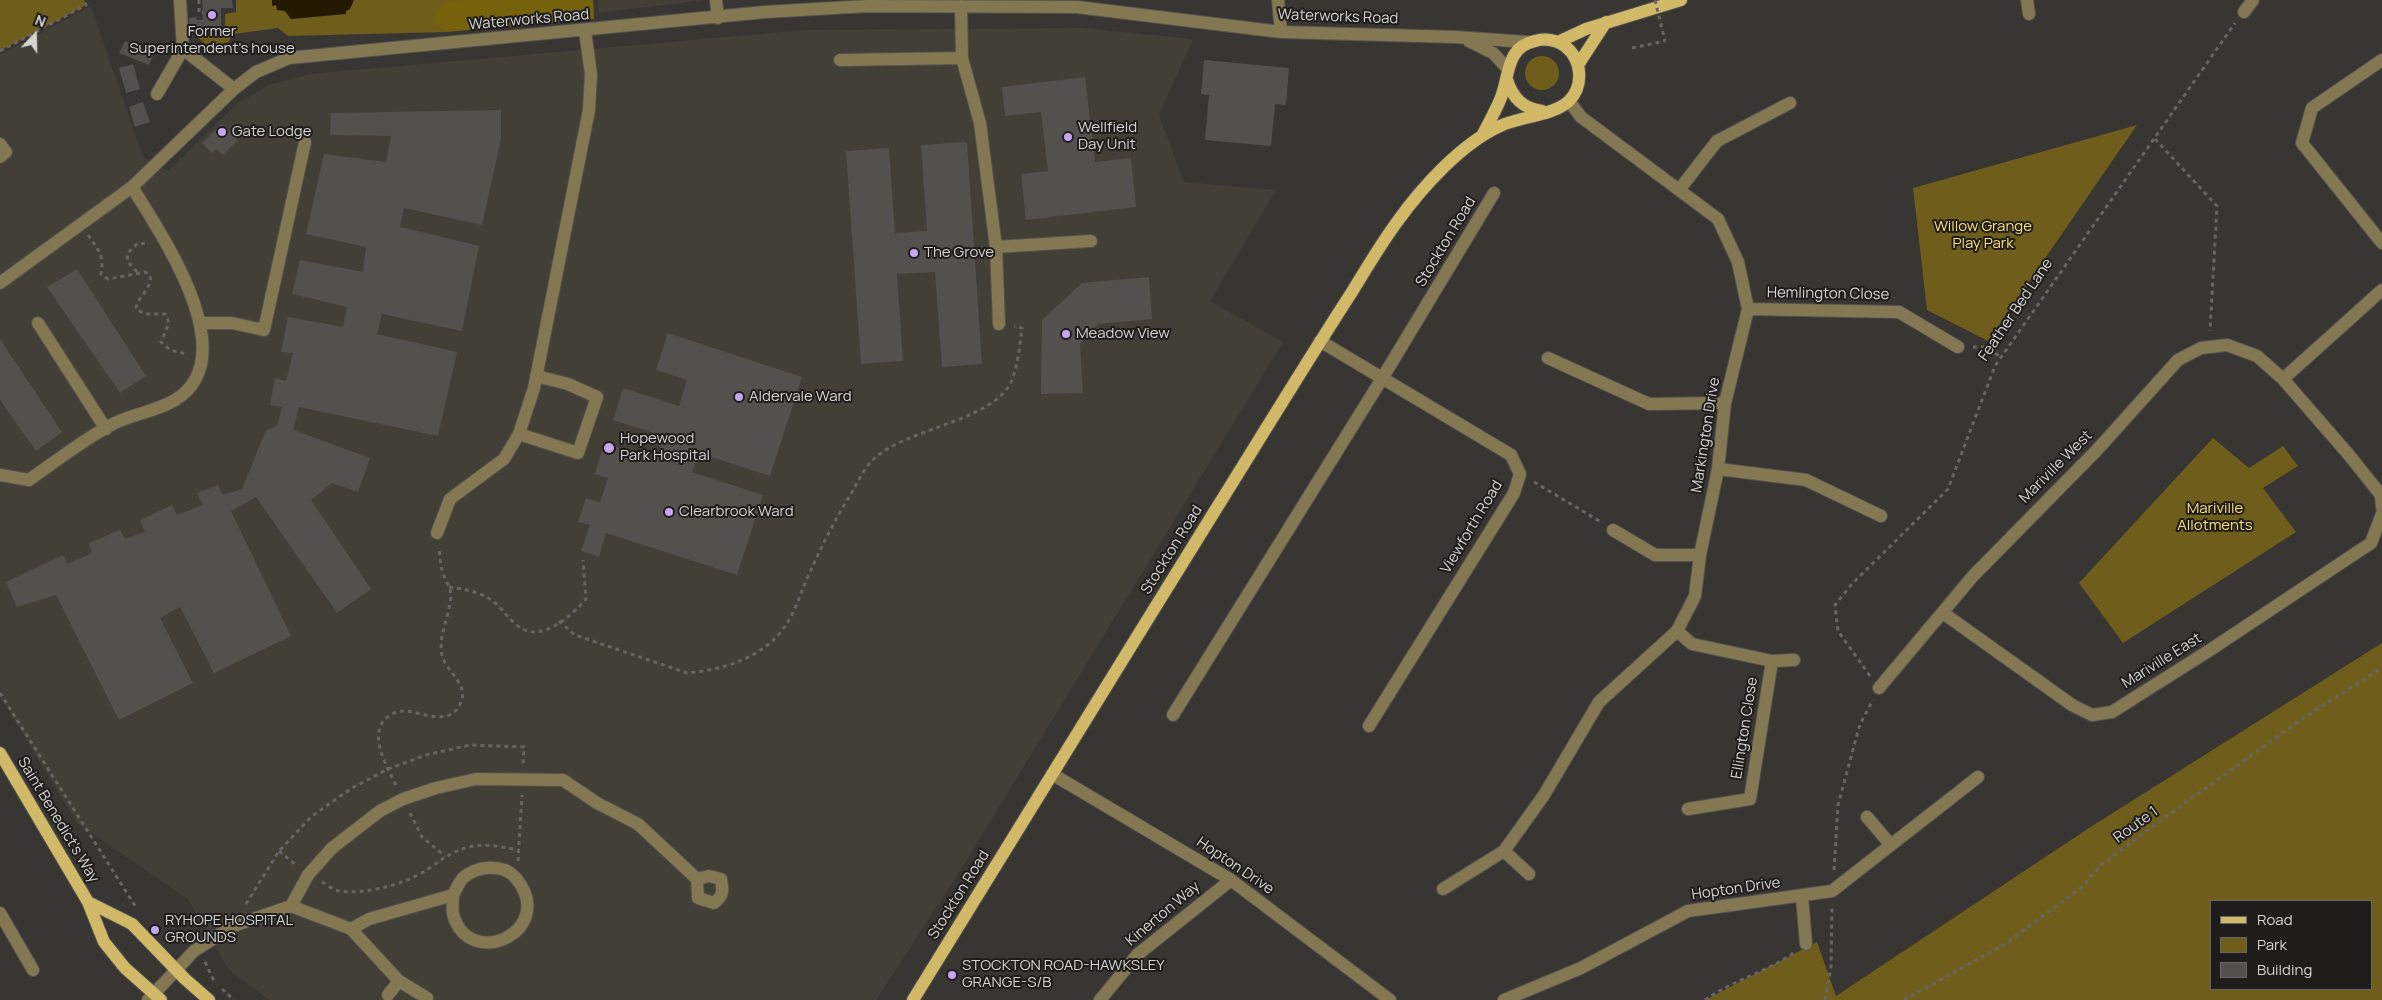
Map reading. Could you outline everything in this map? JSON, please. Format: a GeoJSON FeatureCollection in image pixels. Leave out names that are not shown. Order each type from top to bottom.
{"type":"FeatureCollection","features":[{"type":"Feature","properties":{"kind":"main road"},"geometry":{"type":"LineString","coordinates":[[1558,42],[1606,22],[1681,0]]}},
{"type":"Feature","properties":{"kind":"main road"},"geometry":{"type":"LineString","coordinates":[[1578,65],[1606,22]]}},
{"type":"Feature","properties":{"kind":"main road"},"geometry":{"type":"LineString","coordinates":[[1528,42],[1543,39],[1558,42],[1567,47],[1578,65],[1580,78],[1576,90],[1569,101]]}},
{"type":"Feature","properties":{"kind":"main road","name":"Stockton Road"},"geometry":{"type":"LineString","coordinates":[[1482,136],[1498,106],[1511,58],[1518,49],[1528,42]]}},
{"type":"Feature","properties":{"kind":"main road"},"geometry":{"type":"LineString","coordinates":[[1507,74],[1511,93],[1520,103],[1531,110],[1544,112]]}},
{"type":"Feature","properties":{"kind":"main road","name":"Stockton Road"},"geometry":{"type":"LineString","coordinates":[[914,1000],[1320,341],[1397,222],[1426,187],[1482,136],[1502,125],[1558,109],[1569,101]]}},
{"type":"Feature","properties":{"kind":"main road","name":"Saint Benedict's Way"},"geometry":{"type":"LineString","coordinates":[[0,753],[88,902],[104,942],[125,968],[154,998]]}},
{"type":"Feature","properties":{"kind":"main road","name":"Saint Benedict's Way"},"geometry":{"type":"LineString","coordinates":[[88,902],[132,924],[175,969],[209,1000]]}},
{"type":"Feature","properties":{"kind":"street"},"geometry":{"type":"LineString","coordinates":[[156,94],[183,49],[180,0]]}},
{"type":"Feature","properties":{"kind":"street"},"geometry":{"type":"LineString","coordinates":[[716,0],[718,18]]}},
{"type":"Feature","properties":{"kind":"street"},"geometry":{"type":"LineString","coordinates":[[1278,0],[1281,32]]}},
{"type":"Feature","properties":{"kind":"street"},"geometry":{"type":"LineString","coordinates":[[2027,0],[2030,14]]}},
{"type":"Feature","properties":{"kind":"street"},"geometry":{"type":"LineString","coordinates":[[2244,12],[2253,0]]}},
{"type":"Feature","properties":{"kind":"street","name":"Waterworks Road"},"geometry":{"type":"LineString","coordinates":[[1,281],[132,187],[234,89],[256,72],[289,58],[718,18],[827,3],[1077,7],[1281,32],[1455,36],[1528,42]]}},
{"type":"Feature","properties":{"kind":"street"},"geometry":{"type":"LineString","coordinates":[[961,6],[962,58],[980,123],[996,247],[999,324]]}},
{"type":"Feature","properties":{"kind":"street"},"geometry":{"type":"LineString","coordinates":[[437,534],[450,499],[504,459],[519,434],[536,376],[589,110],[591,74],[585,31]]}},
{"type":"Feature","properties":{"kind":"street","name":"Waterworks Road"},"geometry":{"type":"LineString","coordinates":[[1455,36],[1475,42],[1493,53],[1507,74]]}},
{"type":"Feature","properties":{"kind":"street"},"geometry":{"type":"LineString","coordinates":[[183,49],[234,89]]}},
{"type":"Feature","properties":{"kind":"street"},"geometry":{"type":"LineString","coordinates":[[840,60],[962,58]]}},
{"type":"Feature","properties":{"kind":"street"},"geometry":{"type":"LineString","coordinates":[[2382,60],[2312,108],[2302,143],[2382,243]]}},
{"type":"Feature","properties":{"kind":"street","name":"Markington Drive"},"geometry":{"type":"LineString","coordinates":[[1443,890],[1504,851],[1544,796],[1599,702],[1677,631],[1695,596],[1700,555],[1718,469],[1725,403],[1748,309],[1738,262],[1718,219],[1581,117],[1569,101]]}},
{"type":"Feature","properties":{"kind":"street"},"geometry":{"type":"LineString","coordinates":[[1679,190],[1717,141],[1790,103]]}},
{"type":"Feature","properties":{"kind":"street"},"geometry":{"type":"LineString","coordinates":[[200,323],[232,323],[264,330],[305,142]]}},
{"type":"Feature","properties":{"kind":"street"},"geometry":{"type":"LineString","coordinates":[[0,144],[6,152],[0,157]]}},
{"type":"Feature","properties":{"kind":"street"},"geometry":{"type":"LineString","coordinates":[[0,475],[29,480],[112,424],[149,413],[177,400],[195,381],[203,356],[200,323],[192,294],[164,239],[132,187]]}},
{"type":"Feature","properties":{"kind":"street","name":"Stockton Road"},"geometry":{"type":"LineString","coordinates":[[1173,715],[1383,377],[1494,193]]}},
{"type":"Feature","properties":{"kind":"street"},"geometry":{"type":"LineString","coordinates":[[996,247],[1091,242]]}},
{"type":"Feature","properties":{"kind":"street"},"geometry":{"type":"LineString","coordinates":[[2382,290],[2283,379],[2350,455],[2381,494],[2382,507]]}},
{"type":"Feature","properties":{"kind":"street","name":"Hemlington Close"},"geometry":{"type":"LineString","coordinates":[[1748,309],[1899,312],[1958,347]]}},
{"type":"Feature","properties":{"kind":"street"},"geometry":{"type":"LineString","coordinates":[[38,323],[106,429]]}},
{"type":"Feature","properties":{"kind":"street","name":"Viewforth Road"},"geometry":{"type":"LineString","coordinates":[[1320,341],[1511,455],[1520,474],[1514,493],[1369,726]]}},
{"type":"Feature","properties":{"kind":"street","name":"Mariville West"},"geometry":{"type":"LineString","coordinates":[[1879,688],[1994,552],[2097,450],[2178,360],[2201,348],[2227,345],[2257,356],[2283,379]]}},
{"type":"Feature","properties":{"kind":"street"},"geometry":{"type":"LineString","coordinates":[[1548,358],[1649,404],[1725,403]]}},
{"type":"Feature","properties":{"kind":"street"},"geometry":{"type":"LineString","coordinates":[[519,434],[578,452],[597,397],[568,384],[536,376]]}},
{"type":"Feature","properties":{"kind":"street"},"geometry":{"type":"LineString","coordinates":[[1718,469],[1806,480],[1881,516]]}},
{"type":"Feature","properties":{"kind":"street","name":"Mariville East"},"geometry":{"type":"LineString","coordinates":[[1943,614],[2072,705],[2092,715],[2112,712],[2210,650],[2371,543],[2382,514]]}},
{"type":"Feature","properties":{"kind":"street"},"geometry":{"type":"LineString","coordinates":[[1613,530],[1655,555],[1700,555]]}},
{"type":"Feature","properties":{"kind":"street","name":"Ellington Close"},"geometry":{"type":"LineString","coordinates":[[1677,631],[1692,644],[1772,661],[1794,660]]}},
{"type":"Feature","properties":{"kind":"street","name":"Ellington Close"},"geometry":{"type":"LineString","coordinates":[[1688,809],[1750,799],[1772,661]]}},
{"type":"Feature","properties":{"kind":"street","name":"Hopton Drive"},"geometry":{"type":"LineString","coordinates":[[1052,774],[1231,880],[1390,1000]]}},
{"type":"Feature","properties":{"kind":"street","name":"Hopton Drive"},"geometry":{"type":"LineString","coordinates":[[1504,1000],[1581,968],[1688,911],[1832,891],[1978,777]]}},
{"type":"Feature","properties":{"kind":"street"},"geometry":{"type":"LineString","coordinates":[[291,906],[308,875],[338,843],[380,811],[404,799],[436,788],[476,779],[563,780],[597,803],[638,824],[697,879]]}},
{"type":"Feature","properties":{"kind":"street"},"geometry":{"type":"LineString","coordinates":[[1867,817],[1890,844]]}},
{"type":"Feature","properties":{"kind":"street"},"geometry":{"type":"LineString","coordinates":[[1504,851],[1529,874]]}},
{"type":"Feature","properties":{"kind":"street"},"geometry":{"type":"LineString","coordinates":[[351,929],[369,919],[453,895],[462,879],[478,869],[496,868],[513,874],[524,889],[528,906],[523,924],[511,937],[493,943],[475,940],[461,930],[453,913],[453,895]]}},
{"type":"Feature","properties":{"kind":"street","name":"Kinerton Way"},"geometry":{"type":"LineString","coordinates":[[1100,1000],[1137,955],[1231,880]]}},
{"type":"Feature","properties":{"kind":"street"},"geometry":{"type":"LineString","coordinates":[[1802,896],[1806,944]]}},
{"type":"Feature","properties":{"kind":"street"},"geometry":{"type":"LineString","coordinates":[[154,998],[175,969],[194,951],[233,926],[291,906],[351,929],[400,981],[427,998]]}},
{"type":"Feature","properties":{"kind":"street"},"geometry":{"type":"LineString","coordinates":[[0,912],[4,930],[33,970]]}},
{"type":"Feature","properties":{"kind":"street"},"geometry":{"type":"LineString","coordinates":[[388,995],[400,981]]}},
{"type":"Feature","properties":{"kind":"path"},"geometry":{"type":"LineString","coordinates":[[0,51],[86,5],[84,0]]}},
{"type":"Feature","properties":{"kind":"path"},"geometry":{"type":"LineString","coordinates":[[199,0],[199,13],[203,13]]}},
{"type":"Feature","properties":{"kind":"path"},"geometry":{"type":"LineString","coordinates":[[1632,48],[1665,41],[1656,0]]}},
{"type":"Feature","properties":{"kind":"path","name":"Feather Bed Lane"},"geometry":{"type":"LineString","coordinates":[[1879,688],[1838,631],[1835,604],[1851,585],[1948,490],[1995,366],[2244,12]]}},
{"type":"Feature","properties":{"kind":"path"},"geometry":{"type":"LineString","coordinates":[[2155,138],[2217,206],[2209,347]]}},
{"type":"Feature","properties":{"kind":"path"},"geometry":{"type":"LineString","coordinates":[[81,224],[102,256],[101,274],[104,278],[108,279],[145,272],[150,276],[151,280],[136,304],[136,309],[145,314],[165,314],[169,318],[167,329],[160,342],[164,346],[181,353],[203,356]]}},
{"type":"Feature","properties":{"kind":"path"},"geometry":{"type":"LineString","coordinates":[[138,273],[128,262],[127,254],[131,247],[138,243],[155,244],[164,239]]}},
{"type":"Feature","properties":{"kind":"path"},"geometry":{"type":"LineString","coordinates":[[559,622],[575,635],[687,673],[702,672],[730,664],[751,656],[770,644],[784,628],[843,506],[876,456],[914,436],[974,412],[998,398],[1012,381],[1022,328],[999,324]]}},
{"type":"Feature","properties":{"kind":"path"},"geometry":{"type":"LineString","coordinates":[[1958,347],[1985,347],[2002,357]]}},
{"type":"Feature","properties":{"kind":"path"},"geometry":{"type":"LineString","coordinates":[[1520,474],[1613,530]]}},
{"type":"Feature","properties":{"kind":"path"},"geometry":{"type":"LineString","coordinates":[[437,534],[441,568],[451,594],[440,642],[442,657],[447,668],[462,688],[461,704],[455,712],[437,718],[402,711],[392,714],[378,730],[388,770],[422,837],[445,856]]}},
{"type":"Feature","properties":{"kind":"path"},"geometry":{"type":"LineString","coordinates":[[448,587],[474,591],[502,608],[522,629],[537,634],[549,630],[586,598],[583,560]]}},
{"type":"Feature","properties":{"kind":"path","name":"Route 1"},"geometry":{"type":"LineString","coordinates":[[1904,1000],[2005,944],[2082,888],[2100,866],[2157,824],[2306,716],[2382,668]]}},
{"type":"Feature","properties":{"kind":"path"},"geometry":{"type":"LineString","coordinates":[[1825,1000],[1831,967],[1832,891],[1838,805],[1860,724],[1879,688]]}},
{"type":"Feature","properties":{"kind":"path"},"geometry":{"type":"LineString","coordinates":[[0,693],[140,914]]}},
{"type":"Feature","properties":{"kind":"path"},"geometry":{"type":"LineString","coordinates":[[279,851],[308,875],[339,891],[370,889],[398,883],[424,872],[445,856],[468,847],[487,844],[519,850]]}},
{"type":"Feature","properties":{"kind":"path"},"geometry":{"type":"LineString","coordinates":[[161,934],[179,938]]}},
{"type":"Feature","properties":{"kind":"path"},"geometry":{"type":"LineString","coordinates":[[1705,1000],[1736,983],[1777,965],[1806,944]]}},
{"type":"Feature","properties":{"kind":"path"},"geometry":{"type":"LineString","coordinates":[[206,962],[214,983],[234,1000]]}},
{"type":"Feature","properties":{"kind":"shaded area"},"geometry":{"type":"Polygon","coordinates":[[[272,0],[354,0],[346,14],[291,19],[285,11],[277,10],[276,5],[272,6],[272,0]]]}},
{"type":"Feature","properties":{"kind":"shaded area"},"geometry":{"type":"Polygon","coordinates":[[[593,0],[594,19],[446,32],[435,25],[436,12],[447,1],[593,0]]]}},
{"type":"Feature","properties":{"kind":"shaded area"},"geometry":{"type":"Polygon","coordinates":[[[598,0],[705,0],[599,13],[598,0]]]}},
{"type":"Feature","properties":{"kind":"shaded area","name":"Hopewood Park Hospital"},"geometry":{"type":"Polygon","coordinates":[[[91,6],[143,157],[168,171],[238,103],[269,85],[310,74],[805,30],[1082,28],[1193,39],[1159,115],[1184,182],[1276,190],[1210,301],[1283,342],[957,876],[876,1000],[269,1000],[228,969],[189,900],[77,823],[0,697],[0,55],[91,6]]]}},
{"type":"Feature","properties":{"kind":"green space"},"geometry":{"type":"Polygon","coordinates":[[[0,0],[84,0],[86,5],[0,51],[0,0]]]}},
{"type":"Feature","properties":{"kind":"green space"},"geometry":{"type":"Polygon","coordinates":[[[236,0],[470,0],[435,25],[446,32],[288,36],[278,28],[234,34],[222,50],[215,52],[197,37],[225,35],[225,14],[236,12],[236,0]]]}},
{"type":"Feature","properties":{"kind":"green space"},"geometry":{"type":"Polygon","coordinates":[[[1542,56],[1549,57],[1554,61],[1558,66],[1558,80],[1554,85],[1549,89],[1542,90],[1535,89],[1530,85],[1526,80],[1525,73],[1526,66],[1530,61],[1535,57],[1542,56]]]}},
{"type":"Feature","properties":{"kind":"green space","name":"Willow Grange Play Park"},"geometry":{"type":"Polygon","coordinates":[[[2137,125],[1988,341],[1927,310],[1913,188],[2137,125]]]}},
{"type":"Feature","properties":{"kind":"green space","name":"Mariville Allotments"},"geometry":{"type":"Polygon","coordinates":[[[2213,438],[2249,468],[2283,446],[2298,466],[2263,488],[2296,532],[2123,643],[2079,583],[2213,438]]]}},
{"type":"Feature","properties":{"kind":"green space"},"geometry":{"type":"Polygon","coordinates":[[[2382,643],[2382,1000],[1705,1000],[1817,942],[1836,996],[2089,828],[2382,643]]]}},
{"type":"Feature","properties":{"kind":"building","name":"Former Superintendent's house"},"geometry":{"type":"Polygon","coordinates":[[[202,0],[232,0],[233,8],[221,8],[221,28],[189,30],[189,18],[196,17],[197,20],[203,20],[202,0]]]}},
{"type":"Feature","properties":{"kind":"building"},"geometry":{"type":"Polygon","coordinates":[[[125,41],[154,53],[149,65],[119,53],[125,41]]]}},
{"type":"Feature","properties":{"kind":"building"},"geometry":{"type":"Polygon","coordinates":[[[1204,60],[1289,68],[1286,105],[1275,104],[1271,146],[1205,140],[1209,95],[1201,94],[1204,60]]]}},
{"type":"Feature","properties":{"kind":"building"},"geometry":{"type":"Polygon","coordinates":[[[133,64],[140,89],[126,93],[119,68],[133,64]]]}},
{"type":"Feature","properties":{"kind":"building","name":"Wellfield Day Unit"},"geometry":{"type":"Polygon","coordinates":[[[1085,77],[1095,162],[1131,158],[1136,207],[1026,220],[1021,174],[1048,171],[1041,112],[1005,116],[1002,87],[1085,77]]]}},
{"type":"Feature","properties":{"kind":"building"},"geometry":{"type":"Polygon","coordinates":[[[143,102],[150,122],[135,127],[129,107],[143,102]]]}},
{"type":"Feature","properties":{"kind":"building"},"geometry":{"type":"Polygon","coordinates":[[[501,110],[501,139],[482,225],[404,208],[400,227],[479,246],[462,331],[382,314],[377,334],[457,352],[438,436],[299,407],[293,430],[370,458],[358,492],[332,483],[311,500],[371,589],[337,613],[256,497],[231,511],[291,636],[214,673],[180,607],[160,618],[193,683],[119,720],[56,595],[17,607],[6,582],[63,555],[67,564],[92,553],[89,543],[120,530],[125,539],[145,532],[140,520],[172,505],[177,515],[203,505],[197,493],[218,485],[223,495],[242,489],[266,430],[277,426],[282,407],[270,405],[275,378],[286,381],[293,353],[281,352],[288,317],[343,327],[347,307],[292,294],[300,260],[363,272],[366,247],[306,234],[324,154],[386,162],[391,136],[330,135],[331,113],[501,110]]]}},
{"type":"Feature","properties":{"kind":"building","name":"Gate Lodge"},"geometry":{"type":"Polygon","coordinates":[[[222,124],[238,140],[223,155],[216,149],[212,153],[202,143],[222,124]]]}},
{"type":"Feature","properties":{"kind":"building","name":"The Grove"},"geometry":{"type":"Polygon","coordinates":[[[967,142],[982,364],[942,367],[935,272],[897,274],[903,361],[861,364],[846,151],[889,148],[895,233],[927,231],[921,145],[967,142]]]}},
{"type":"Feature","properties":{"kind":"building"},"geometry":{"type":"Polygon","coordinates":[[[77,269],[146,376],[120,393],[47,287],[77,269]]]}},
{"type":"Feature","properties":{"kind":"building","name":"Meadow View"},"geometry":{"type":"Polygon","coordinates":[[[1149,277],[1152,319],[1098,324],[1080,344],[1083,393],[1041,394],[1042,320],[1082,283],[1149,277]]]}},
{"type":"Feature","properties":{"kind":"building"},"geometry":{"type":"Polygon","coordinates":[[[668,333],[802,377],[770,476],[699,453],[692,472],[763,495],[737,575],[606,533],[599,557],[581,551],[590,525],[578,522],[586,498],[600,502],[608,478],[595,474],[604,443],[656,460],[664,436],[613,420],[623,388],[679,406],[687,380],[656,370],[668,333]]]}},
{"type":"Feature","properties":{"kind":"building"},"geometry":{"type":"Polygon","coordinates":[[[0,339],[62,432],[36,451],[0,400],[0,339]]]}},
{"type":"Feature","properties":{"kind":"place","name":"Former Superintendent's house"},"geometry":{"type":"Point","coordinates":[212,15]}},
{"type":"Feature","properties":{"kind":"place","name":"Gate Lodge"},"geometry":{"type":"Point","coordinates":[222,132]}},
{"type":"Feature","properties":{"kind":"place","name":"Wellfield Day Unit"},"geometry":{"type":"Point","coordinates":[1068,137]}},
{"type":"Feature","properties":{"kind":"place","name":"The Grove"},"geometry":{"type":"Point","coordinates":[914,253]}},
{"type":"Feature","properties":{"kind":"place","name":"Meadow View"},"geometry":{"type":"Point","coordinates":[1066,334]}},
{"type":"Feature","properties":{"kind":"place","name":"Aldervale Ward"},"geometry":{"type":"Point","coordinates":[739,397]}},
{"type":"Feature","properties":{"kind":"place","name":"Hopewood Park Hospital"},"geometry":{"type":"Point","coordinates":[609,448]}},
{"type":"Feature","properties":{"kind":"place","name":"Clearbrook Ward"},"geometry":{"type":"Point","coordinates":[669,512]}},
{"type":"Feature","properties":{"kind":"place","name":"RYHOPE HOSPITAL GROUNDS"},"geometry":{"type":"Point","coordinates":[155,930]}},
{"type":"Feature","properties":{"kind":"place","name":"STOCKTON ROAD-HAWKSLEY GRANGE-S/B"},"geometry":{"type":"Point","coordinates":[952,975]}}]}
